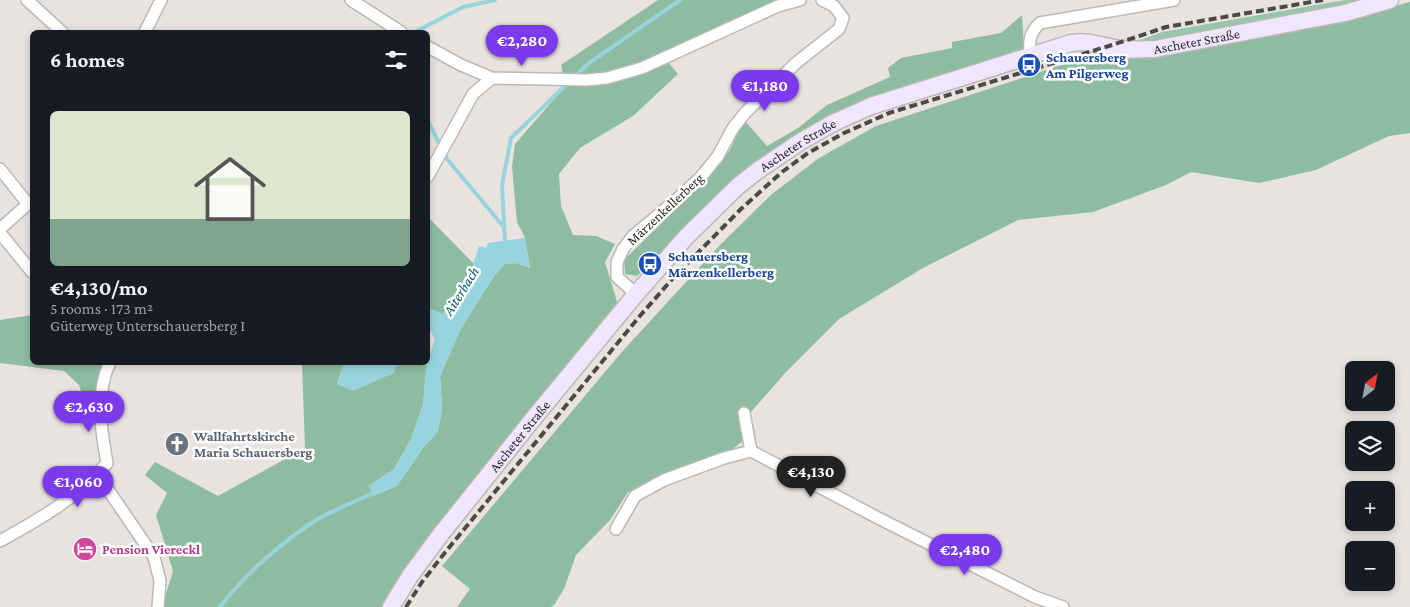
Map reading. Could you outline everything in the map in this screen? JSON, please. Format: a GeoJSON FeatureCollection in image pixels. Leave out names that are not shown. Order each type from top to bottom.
{"type":"FeatureCollection","features":[{"type":"Feature","properties":{"kind":"main road","name":"Ascheter Straße"},"geometry":{"type":"LineString","coordinates":[[391,607],[410,576],[468,499],[636,294],[686,237],[737,187],[800,142],[832,123],[871,106],[1071,43],[1083,41],[1134,50],[1179,45],[1345,13],[1390,0]]}},
{"type":"Feature","properties":{"kind":"street"},"geometry":{"type":"LineString","coordinates":[[26,0],[60,30]]}},
{"type":"Feature","properties":{"kind":"street"},"geometry":{"type":"LineString","coordinates":[[146,30],[161,0]]}},
{"type":"Feature","properties":{"kind":"street"},"geometry":{"type":"LineString","coordinates":[[350,0],[395,30]]}},
{"type":"Feature","properties":{"kind":"street"},"geometry":{"type":"LineString","coordinates":[[430,48],[461,65],[492,78],[587,80],[608,78],[642,68],[778,6],[800,0]]}},
{"type":"Feature","properties":{"kind":"street","name":"Märzenkellerberg"},"geometry":{"type":"LineString","coordinates":[[636,294],[617,277],[617,262],[622,249],[633,236],[700,178],[718,156],[733,128],[745,113],[796,63],[839,29],[843,18],[834,6],[822,0]]}},
{"type":"Feature","properties":{"kind":"street"},"geometry":{"type":"LineString","coordinates":[[1030,56],[1030,35],[1040,23],[1174,0]]}},
{"type":"Feature","properties":{"kind":"street"},"geometry":{"type":"LineString","coordinates":[[431,168],[473,94],[492,78]]}},
{"type":"Feature","properties":{"kind":"street"},"geometry":{"type":"LineString","coordinates":[[0,169],[28,204],[0,231],[30,269]]}},
{"type":"Feature","properties":{"kind":"street"},"geometry":{"type":"LineString","coordinates":[[0,542],[60,505],[98,475],[107,463],[100,416],[100,399],[105,372],[108,365]]}},
{"type":"Feature","properties":{"kind":"street"},"geometry":{"type":"LineString","coordinates":[[744,413],[754,452]]}},
{"type":"Feature","properties":{"kind":"street"},"geometry":{"type":"LineString","coordinates":[[616,529],[635,496],[664,480],[724,458],[754,452],[878,518],[1035,597],[1063,607]]}},
{"type":"Feature","properties":{"kind":"street"},"geometry":{"type":"LineString","coordinates":[[98,475],[154,557],[160,581],[158,607]]}},
{"type":"Feature","properties":{"kind":"green space"},"geometry":{"type":"Polygon","coordinates":[[[658,0],[791,0],[663,56],[678,74],[633,116],[580,148],[559,174],[561,206],[573,235],[596,236],[615,244],[605,262],[618,305],[383,607],[162,607],[173,571],[156,515],[167,493],[145,475],[155,462],[218,496],[305,448],[302,365],[343,365],[337,384],[394,373],[396,365],[427,365],[423,405],[411,439],[394,469],[397,486],[423,448],[438,431],[442,410],[440,376],[461,328],[494,276],[505,264],[516,263],[530,268],[525,238],[517,222],[512,167],[515,144],[562,90],[563,74],[561,65],[658,0]]]}},
{"type":"Feature","properties":{"kind":"green space"},"geometry":{"type":"Polygon","coordinates":[[[1345,0],[1370,0],[1156,43],[1137,41],[1162,32],[1345,0]]]}},
{"type":"Feature","properties":{"kind":"green space"},"geometry":{"type":"Polygon","coordinates":[[[1410,2],[1410,133],[1389,136],[1316,170],[1259,183],[1191,172],[1166,185],[1093,212],[1018,220],[923,268],[839,319],[785,373],[751,412],[740,414],[743,441],[724,456],[685,467],[628,492],[610,520],[576,555],[564,589],[554,605],[551,607],[457,607],[470,589],[442,566],[620,354],[720,245],[772,194],[819,158],[876,126],[1098,53],[1129,58],[1187,50],[1346,19],[1410,2]]]}},
{"type":"Feature","properties":{"kind":"green space"},"geometry":{"type":"Polygon","coordinates":[[[1022,15],[1024,50],[833,115],[660,255],[637,276],[625,274],[624,260],[713,172],[730,150],[744,120],[767,146],[798,128],[827,105],[890,77],[888,68],[901,58],[952,48],[952,42],[1001,33],[1022,15]]]}},
{"type":"Feature","properties":{"kind":"green space"},"geometry":{"type":"Polygon","coordinates":[[[430,219],[474,264],[463,296],[443,314],[430,309],[430,219]]]}},
{"type":"Feature","properties":{"kind":"green space"},"geometry":{"type":"Polygon","coordinates":[[[30,315],[30,365],[103,365],[100,370],[90,419],[79,385],[64,371],[0,363],[0,320],[30,315]]]}},
{"type":"Feature","properties":{"kind":"water"},"geometry":{"type":"Polygon","coordinates":[[[525,238],[530,268],[516,263],[505,264],[494,276],[461,329],[440,376],[442,410],[438,431],[423,448],[397,486],[374,496],[368,486],[394,469],[411,439],[423,405],[426,366],[430,365],[430,354],[435,339],[430,330],[430,309],[444,314],[463,296],[479,246],[486,248],[488,243],[525,238]]]}},
{"type":"Feature","properties":{"kind":"water"},"geometry":{"type":"Polygon","coordinates":[[[343,365],[396,365],[394,373],[353,391],[337,384],[343,365]]]}},
{"type":"Feature","properties":{"kind":"waterway"},"geometry":{"type":"LineString","coordinates":[[419,30],[463,7],[495,0]]}},
{"type":"Feature","properties":{"kind":"waterway","name":"Aiterbach"},"geometry":{"type":"LineString","coordinates":[[573,78],[589,63],[680,0]]}},
{"type":"Feature","properties":{"kind":"waterway","name":"Aiterbach"},"geometry":{"type":"LineString","coordinates":[[503,245],[505,242],[502,185],[511,138],[568,83]]}},
{"type":"Feature","properties":{"kind":"waterway"},"geometry":{"type":"LineString","coordinates":[[430,125],[447,159],[503,226]]}},
{"type":"Feature","properties":{"kind":"waterway","name":"Aiterbach"},"geometry":{"type":"LineString","coordinates":[[220,607],[251,572],[300,531],[328,514],[375,492]]}},
{"type":"Feature","properties":{"kind":"railway"},"geometry":{"type":"LineString","coordinates":[[406,607],[422,582],[447,550],[674,277],[741,209],[782,172],[808,153],[844,133],[889,113],[1166,27],[1323,0]]}},
{"type":"Feature","properties":{"kind":"place","name":"Schauersberg Am Pilgerweg"},"geometry":{"type":"Point","coordinates":[1029,65]}},
{"type":"Feature","properties":{"kind":"place","name":"Schauersberg Märzenkellerberg"},"geometry":{"type":"Point","coordinates":[650,264]}},
{"type":"Feature","properties":{"kind":"place","name":"Wallfahrtskirche Maria Schauersberg"},"geometry":{"type":"Point","coordinates":[177,444]}},
{"type":"Feature","properties":{"kind":"place","name":"Pension Viereckl"},"geometry":{"type":"Point","coordinates":[85,549]}}]}
